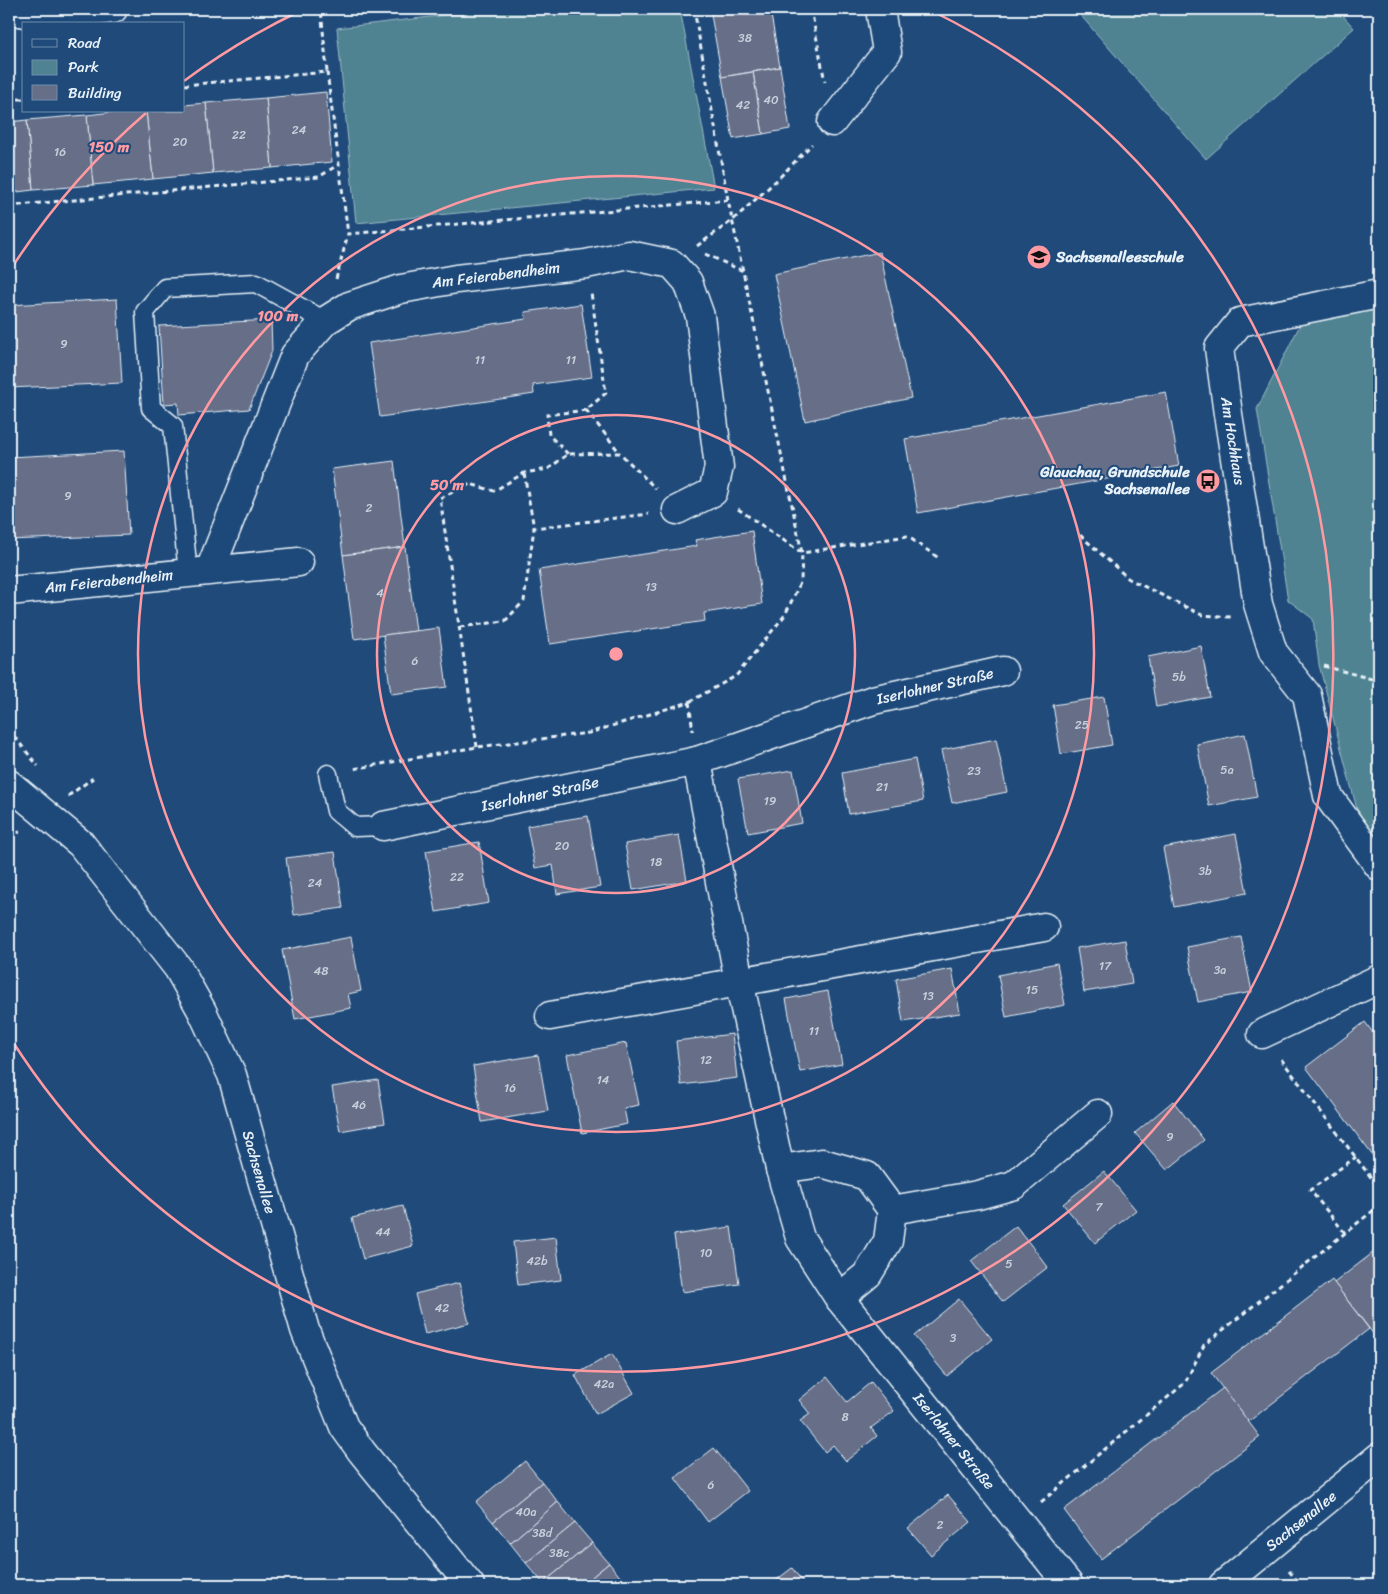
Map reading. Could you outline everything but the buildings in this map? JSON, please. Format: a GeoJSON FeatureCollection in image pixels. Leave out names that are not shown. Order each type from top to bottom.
{"type":"FeatureCollection","features":[{"type":"Feature","properties":{"kind":"street"},"geometry":{"type":"LineString","coordinates":[[9,9],[22,14],[54,15],[113,9]]}},
{"type":"Feature","properties":{"kind":"street"},"geometry":{"type":"LineString","coordinates":[[832,122],[887,52],[880,9]]}},
{"type":"Feature","properties":{"kind":"street","name":"Am Feierabendheim"},"geometry":{"type":"LineString","coordinates":[[199,572],[295,355],[326,321],[349,306],[401,289],[456,279],[586,264],[629,255],[672,264],[688,282],[700,316],[719,466],[713,492]]}},
{"type":"Feature","properties":{"kind":"street","name":"Am Hochhaus"},"geometry":{"type":"LineString","coordinates":[[1379,294],[1240,322],[1219,348],[1258,604],[1272,652],[1307,695],[1328,796],[1379,866]]}},
{"type":"Feature","properties":{"kind":"street"},"geometry":{"type":"LineString","coordinates":[[677,510],[713,492]]}},
{"type":"Feature","properties":{"kind":"street","name":"Am Feierabendheim"},"geometry":{"type":"LineString","coordinates":[[9,591],[299,562]]}},
{"type":"Feature","properties":{"kind":"street","name":"Iserlohner Straße"},"geometry":{"type":"LineString","coordinates":[[383,826],[697,762],[873,700],[1003,671]]}},
{"type":"Feature","properties":{"kind":"street","name":"Iserlohner Straße"},"geometry":{"type":"LineString","coordinates":[[697,762],[739,981],[780,1168],[800,1238],[839,1298],[1069,1585]]}},
{"type":"Feature","properties":{"kind":"street","name":"Sachsenallee"},"geometry":{"type":"LineString","coordinates":[[9,784],[81,844],[178,968],[202,1011],[232,1075],[305,1330],[344,1427],[362,1452],[470,1585]]}},
{"type":"Feature","properties":{"kind":"street"},"geometry":{"type":"LineString","coordinates":[[550,1016],[1044,927]]}},
{"type":"Feature","properties":{"kind":"street"},"geometry":{"type":"LineString","coordinates":[[1262,1034],[1379,979]]}},
{"type":"Feature","properties":{"kind":"street"},"geometry":{"type":"LineString","coordinates":[[892,1210],[978,1195],[1014,1185],[1098,1114]]}},
{"type":"Feature","properties":{"kind":"street"},"geometry":{"type":"LineString","coordinates":[[780,1168],[822,1163],[867,1176],[892,1210],[888,1241],[868,1274],[839,1298]]}},
{"type":"Feature","properties":{"kind":"street","name":"Sachsenallee"},"geometry":{"type":"LineString","coordinates":[[1223,1585],[1379,1457]]}},
{"type":"Feature","properties":{"kind":"lane"},"geometry":{"type":"LineString","coordinates":[[199,572],[173,426],[151,408],[146,312],[165,288],[256,284],[326,321]]}},
{"type":"Feature","properties":{"kind":"lane"},"geometry":{"type":"LineString","coordinates":[[328,774],[336,810],[355,827],[383,826]]}},
{"type":"Feature","properties":{"kind":"path"},"geometry":{"type":"LineString","coordinates":[[321,9],[348,234],[326,321]]}},
{"type":"Feature","properties":{"kind":"path"},"geometry":{"type":"LineString","coordinates":[[328,774],[477,747],[589,733],[689,702],[736,676],[785,615],[801,581],[802,553],[728,200],[694,9]]}},
{"type":"Feature","properties":{"kind":"path"},"geometry":{"type":"LineString","coordinates":[[743,271],[694,249],[733,220],[778,179],[832,122],[811,9]]}},
{"type":"Feature","properties":{"kind":"path"},"geometry":{"type":"LineString","coordinates":[[185,85],[328,72]]}},
{"type":"Feature","properties":{"kind":"path"},"geometry":{"type":"LineString","coordinates":[[9,99],[22,99]]}},
{"type":"Feature","properties":{"kind":"path"},"geometry":{"type":"LineString","coordinates":[[9,206],[319,177],[339,164]]}},
{"type":"Feature","properties":{"kind":"path"},"geometry":{"type":"LineString","coordinates":[[348,234],[728,200]]}},
{"type":"Feature","properties":{"kind":"path"},"geometry":{"type":"LineString","coordinates":[[568,454],[549,435],[547,415],[586,410],[606,393],[586,264]]}},
{"type":"Feature","properties":{"kind":"path"},"geometry":{"type":"LineString","coordinates":[[586,410],[620,453],[677,510]]}},
{"type":"Feature","properties":{"kind":"path"},"geometry":{"type":"LineString","coordinates":[[477,747],[440,498],[470,484],[494,491],[524,473],[548,469],[568,454],[620,453]]}},
{"type":"Feature","properties":{"kind":"path"},"geometry":{"type":"LineString","coordinates":[[460,627],[505,621],[524,601],[534,528],[524,473]]}},
{"type":"Feature","properties":{"kind":"path"},"geometry":{"type":"LineString","coordinates":[[713,492],[802,553],[906,536],[940,559]]}},
{"type":"Feature","properties":{"kind":"path"},"geometry":{"type":"LineString","coordinates":[[534,528],[677,510]]}},
{"type":"Feature","properties":{"kind":"path"},"geometry":{"type":"LineString","coordinates":[[1080,535],[1129,579],[1202,615],[1237,618]]}},
{"type":"Feature","properties":{"kind":"path"},"geometry":{"type":"LineString","coordinates":[[9,730],[39,767]]}},
{"type":"Feature","properties":{"kind":"path"},"geometry":{"type":"LineString","coordinates":[[65,798],[93,778]]}},
{"type":"Feature","properties":{"kind":"path"},"geometry":{"type":"LineString","coordinates":[[1262,1034],[1379,1188]]}},
{"type":"Feature","properties":{"kind":"path"},"geometry":{"type":"LineString","coordinates":[[1345,1233],[1310,1190],[1356,1157]]}},
{"type":"Feature","properties":{"kind":"path"},"geometry":{"type":"LineString","coordinates":[[1017,1521],[1185,1383],[1204,1345],[1379,1206]]}},
{"type":"Feature","properties":{"kind":"green space"},"geometry":{"type":"Polygon","coordinates":[[[498,9],[680,9],[714,188],[356,223],[337,28],[498,9]]]}},
{"type":"Feature","properties":{"kind":"green space"},"geometry":{"type":"Polygon","coordinates":[[[1075,9],[1337,9],[1354,28],[1206,159],[1075,9]]]}},
{"type":"Feature","properties":{"kind":"green space"},"geometry":{"type":"Polygon","coordinates":[[[1379,309],[1379,848],[1357,809],[1319,665],[1313,619],[1288,600],[1257,409],[1300,325],[1379,309]]]}},
{"type":"Feature","properties":{"kind":"place","name":"Sachsenalleeschule"},"geometry":{"type":"Point","coordinates":[1039,257]}},
{"type":"Feature","properties":{"kind":"place","name":"Glauchau, Grundschule Sachsenallee"},"geometry":{"type":"Point","coordinates":[1208,481]}}]}
